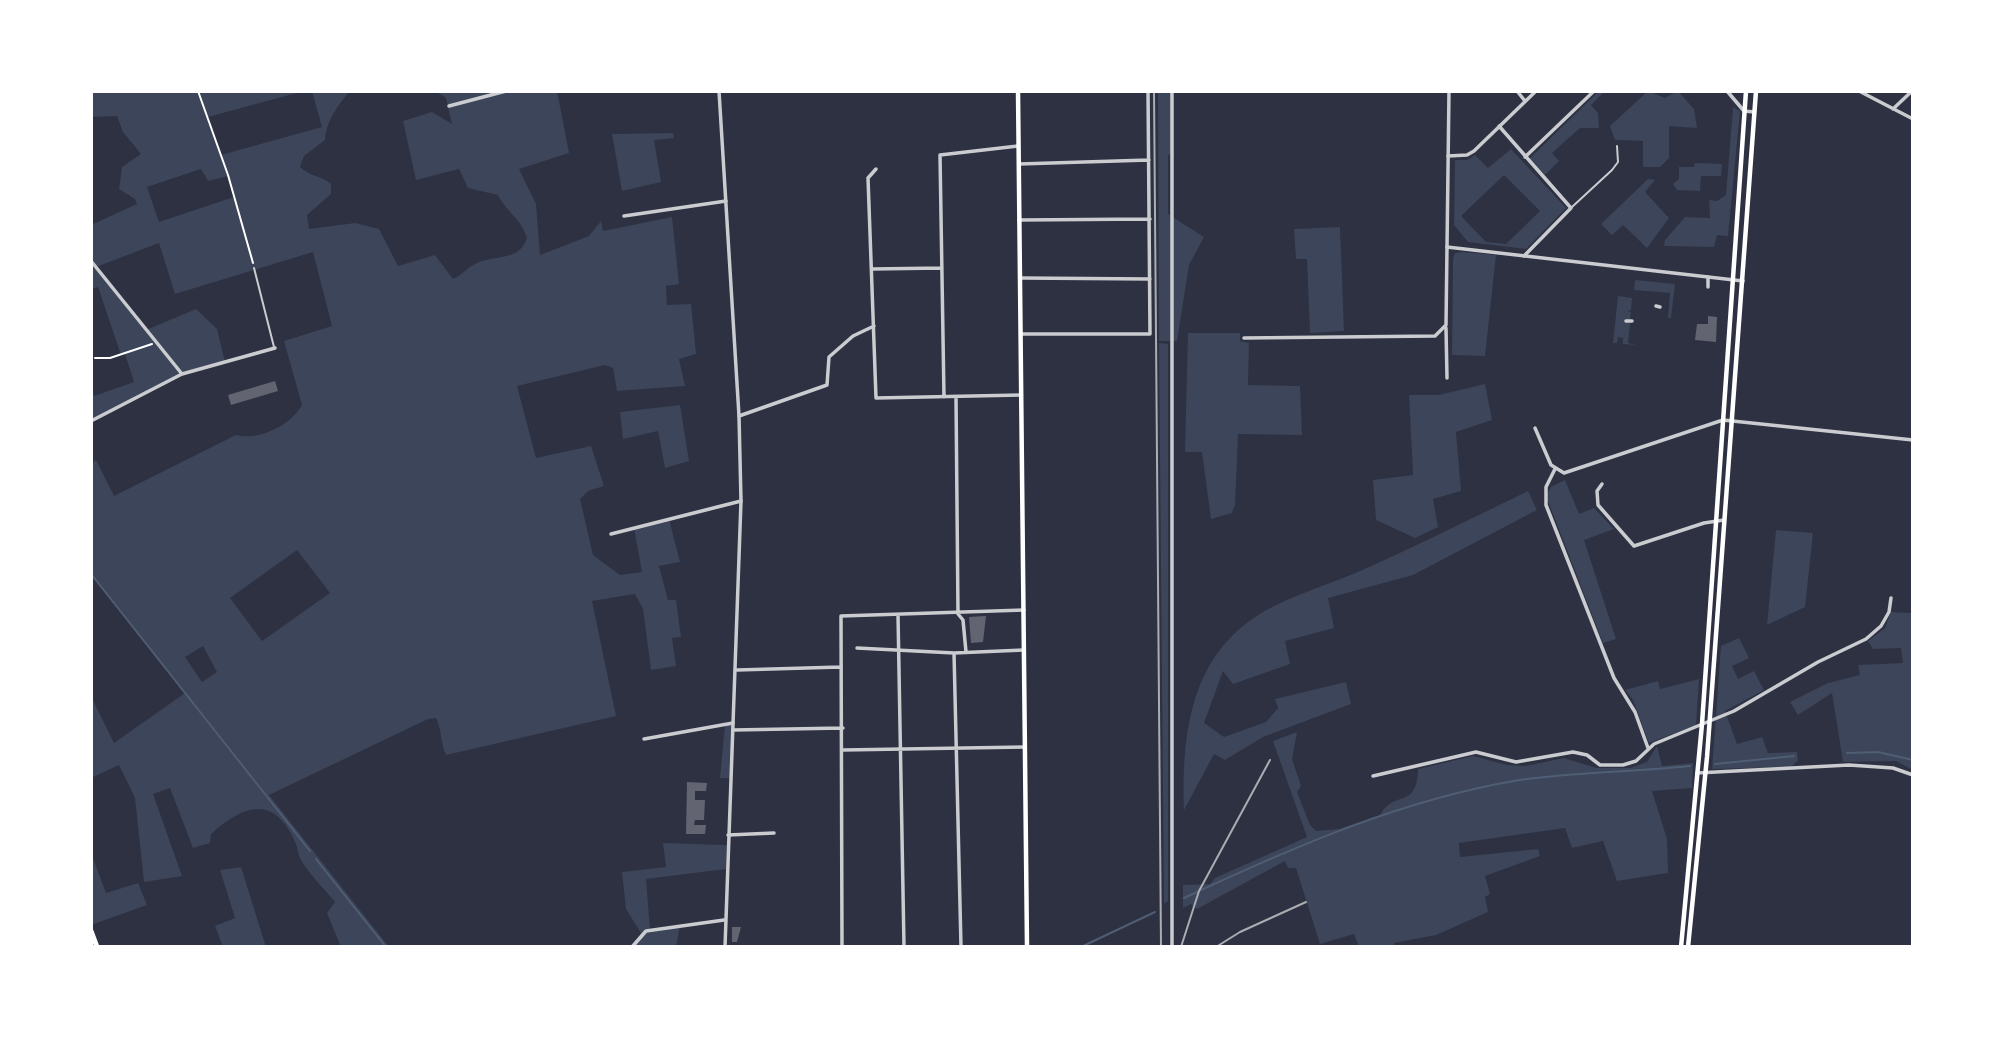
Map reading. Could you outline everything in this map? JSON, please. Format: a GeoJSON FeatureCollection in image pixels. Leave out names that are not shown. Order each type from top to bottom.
{"type":"FeatureCollection","features":[{"type":"Feature","properties":{"kind":"main road"},"geometry":{"type":"LineString","coordinates":[[1018,91],[1027,947]]}},
{"type":"Feature","properties":{"kind":"main road"},"geometry":{"type":"LineString","coordinates":[[1681,947],[1702,724],[1746,91]]}},
{"type":"Feature","properties":{"kind":"main road"},"geometry":{"type":"LineString","coordinates":[[1688,947],[1707,757],[1756,91]]}},
{"type":"Feature","properties":{"kind":"main road"},"geometry":{"type":"LineString","coordinates":[[91,931],[97,947]]}},
{"type":"Feature","properties":{"kind":"street"},"geometry":{"type":"LineString","coordinates":[[449,106],[506,91]]}},
{"type":"Feature","properties":{"kind":"street"},"geometry":{"type":"LineString","coordinates":[[719,91],[739,416],[741,501],[725,947]]}},
{"type":"Feature","properties":{"kind":"street"},"geometry":{"type":"LineString","coordinates":[[1021,334],[1150,334],[1148,91]]}},
{"type":"Feature","properties":{"kind":"street"},"geometry":{"type":"LineString","coordinates":[[1171,947],[1172,91]]}},
{"type":"Feature","properties":{"kind":"street"},"geometry":{"type":"LineString","coordinates":[[1447,377],[1449,91]]}},
{"type":"Feature","properties":{"kind":"street"},"geometry":{"type":"LineString","coordinates":[[1517,91],[1525,101]]}},
{"type":"Feature","properties":{"kind":"street"},"geometry":{"type":"LineString","coordinates":[[1448,156],[1468,155],[1474,151],[1536,91]]}},
{"type":"Feature","properties":{"kind":"street"},"geometry":{"type":"LineString","coordinates":[[1525,157],[1594,91]]}},
{"type":"Feature","properties":{"kind":"street"},"geometry":{"type":"LineString","coordinates":[[1727,91],[1745,110],[1754,112]]}},
{"type":"Feature","properties":{"kind":"street"},"geometry":{"type":"LineString","coordinates":[[1859,91],[1913,119]]}},
{"type":"Feature","properties":{"kind":"street"},"geometry":{"type":"LineString","coordinates":[[1893,109],[1912,91]]}},
{"type":"Feature","properties":{"kind":"street"},"geometry":{"type":"LineString","coordinates":[[1499,126],[1571,208],[1524,256]]}},
{"type":"Feature","properties":{"kind":"street"},"geometry":{"type":"LineString","coordinates":[[944,397],[940,155],[1018,146]]}},
{"type":"Feature","properties":{"kind":"street"},"geometry":{"type":"LineString","coordinates":[[1019,164],[1150,160]]}},
{"type":"Feature","properties":{"kind":"street"},"geometry":{"type":"LineString","coordinates":[[876,169],[868,178],[876,398],[1021,395]]}},
{"type":"Feature","properties":{"kind":"street"},"geometry":{"type":"LineString","coordinates":[[624,216],[726,201]]}},
{"type":"Feature","properties":{"kind":"street"},"geometry":{"type":"LineString","coordinates":[[1019,220],[1150,219]]}},
{"type":"Feature","properties":{"kind":"street"},"geometry":{"type":"LineString","coordinates":[[1447,247],[1742,281]]}},
{"type":"Feature","properties":{"kind":"street"},"geometry":{"type":"LineString","coordinates":[[91,261],[182,374]]}},
{"type":"Feature","properties":{"kind":"street"},"geometry":{"type":"LineString","coordinates":[[872,269],[942,268]]}},
{"type":"Feature","properties":{"kind":"street"},"geometry":{"type":"LineString","coordinates":[[1708,277],[1708,287]]}},
{"type":"Feature","properties":{"kind":"street"},"geometry":{"type":"LineString","coordinates":[[1020,278],[1150,279]]}},
{"type":"Feature","properties":{"kind":"street"},"geometry":{"type":"LineString","coordinates":[[1626,321],[1632,321]]}},
{"type":"Feature","properties":{"kind":"street"},"geometry":{"type":"LineString","coordinates":[[739,416],[827,385],[829,357],[853,336],[874,326]]}},
{"type":"Feature","properties":{"kind":"street"},"geometry":{"type":"LineString","coordinates":[[1244,338],[1421,339],[1435,336],[1446,326]]}},
{"type":"Feature","properties":{"kind":"street"},"geometry":{"type":"LineString","coordinates":[[91,421],[182,374],[275,348]]}},
{"type":"Feature","properties":{"kind":"street"},"geometry":{"type":"LineString","coordinates":[[957,397],[958,614],[963,620],[966,652]]}},
{"type":"Feature","properties":{"kind":"street"},"geometry":{"type":"LineString","coordinates":[[1535,428],[1555,469],[1564,473],[1577,471],[1648,443],[1723,420],[1913,440]]}},
{"type":"Feature","properties":{"kind":"street"},"geometry":{"type":"LineString","coordinates":[[1555,469],[1546,487],[1546,505],[1614,678],[1634,712],[1648,749]]}},
{"type":"Feature","properties":{"kind":"street"},"geometry":{"type":"LineString","coordinates":[[1602,484],[1597,491],[1598,505],[1634,546],[1724,520]]}},
{"type":"Feature","properties":{"kind":"street"},"geometry":{"type":"LineString","coordinates":[[611,534],[741,501]]}},
{"type":"Feature","properties":{"kind":"street"},"geometry":{"type":"LineString","coordinates":[[1373,776],[1476,752],[1516,762],[1573,752],[1587,755],[1600,765],[1623,765],[1641,759],[1648,749],[1734,711],[1818,662],[1866,639],[1881,626],[1889,612],[1891,598]]}},
{"type":"Feature","properties":{"kind":"street"},"geometry":{"type":"LineString","coordinates":[[842,947],[841,616],[1024,611]]}},
{"type":"Feature","properties":{"kind":"street"},"geometry":{"type":"LineString","coordinates":[[898,615],[903,748],[904,947]]}},
{"type":"Feature","properties":{"kind":"street"},"geometry":{"type":"LineString","coordinates":[[857,648],[954,653],[1024,650]]}},
{"type":"Feature","properties":{"kind":"street"},"geometry":{"type":"LineString","coordinates":[[954,653],[961,947]]}},
{"type":"Feature","properties":{"kind":"street"},"geometry":{"type":"LineString","coordinates":[[737,670],[841,667]]}},
{"type":"Feature","properties":{"kind":"street"},"geometry":{"type":"LineString","coordinates":[[644,739],[733,723]]}},
{"type":"Feature","properties":{"kind":"street"},"geometry":{"type":"LineString","coordinates":[[733,730],[843,728]]}},
{"type":"Feature","properties":{"kind":"street"},"geometry":{"type":"LineString","coordinates":[[843,750],[1025,747]]}},
{"type":"Feature","properties":{"kind":"street"},"geometry":{"type":"LineString","coordinates":[[1698,773],[1849,765],[1893,768],[1913,775]]}},
{"type":"Feature","properties":{"kind":"street"},"geometry":{"type":"LineString","coordinates":[[728,835],[774,833]]}},
{"type":"Feature","properties":{"kind":"street"},"geometry":{"type":"LineString","coordinates":[[632,947],[646,931],[724,920]]}},
{"type":"Feature","properties":{"kind":"lane"},"geometry":{"type":"LineString","coordinates":[[1571,208],[1618,162],[1617,146]]}},
{"type":"Feature","properties":{"kind":"lane"},"geometry":{"type":"LineString","coordinates":[[254,268],[275,348]]}},
{"type":"Feature","properties":{"kind":"path"},"geometry":{"type":"LineString","coordinates":[[198,91],[228,176],[254,268]]}},
{"type":"Feature","properties":{"kind":"path"},"geometry":{"type":"LineString","coordinates":[[95,358],[110,358],[157,343]]}},
{"type":"Feature","properties":{"kind":"shaded area"},"geometry":{"type":"Polygon","coordinates":[[[91,91],[304,91],[208,117],[221,155],[322,127],[312,91],[350,91],[330,120],[325,140],[304,156],[300,167],[331,184],[331,194],[307,215],[309,229],[355,223],[379,229],[398,266],[435,255],[453,279],[475,264],[518,251],[527,238],[521,225],[498,195],[468,188],[459,169],[416,180],[403,121],[432,112],[452,124],[446,98],[435,91],[557,91],[569,153],[519,169],[536,204],[540,255],[589,236],[601,221],[603,231],[672,217],[679,284],[666,286],[667,305],[691,304],[696,354],[679,359],[685,386],[617,391],[613,368],[605,365],[517,386],[536,458],[591,446],[604,486],[588,491],[580,499],[593,555],[620,575],[642,572],[634,528],[669,519],[680,562],[659,566],[668,600],[676,600],[681,637],[672,638],[676,666],[651,670],[643,609],[635,594],[592,601],[616,716],[446,755],[436,718],[428,719],[269,795],[389,947],[341,947],[327,913],[335,902],[301,860],[288,828],[279,817],[269,811],[258,809],[235,816],[211,834],[210,843],[193,848],[170,788],[153,794],[182,876],[144,882],[135,798],[119,765],[91,778],[91,696],[114,743],[185,693],[91,574],[91,464],[96,460],[114,496],[236,435],[254,436],[282,425],[297,413],[302,405],[284,341],[332,326],[313,252],[175,294],[159,243],[96,267],[146,330],[196,309],[217,329],[225,362],[182,374],[91,421],[91,386],[94,396],[134,382],[125,354],[121,355],[98,287],[91,289],[91,225],[137,204],[135,199],[119,189],[122,167],[141,154],[123,132],[117,116],[91,117],[91,91]],[[201,169],[147,187],[159,222],[234,197],[228,176],[208,181],[201,169]],[[297,550],[230,598],[262,641],[330,593],[297,550]],[[203,646],[185,657],[202,682],[217,672],[203,646]]]}},
{"type":"Feature","properties":{"kind":"shaded area"},"geometry":{"type":"Polygon","coordinates":[[[1158,91],[1172,91],[1173,154],[1168,155],[1168,214],[1204,237],[1189,265],[1177,341],[1159,341],[1158,91]]]}},
{"type":"Feature","properties":{"kind":"shaded area"},"geometry":{"type":"Polygon","coordinates":[[[1599,91],[1605,91],[1591,105],[1598,113],[1599,128],[1580,128],[1552,153],[1559,161],[1545,175],[1530,158],[1599,91]]]}},
{"type":"Feature","properties":{"kind":"shaded area"},"geometry":{"type":"Polygon","coordinates":[[[1648,91],[1665,98],[1678,91],[1694,109],[1697,128],[1669,126],[1669,158],[1660,167],[1643,167],[1643,141],[1615,140],[1610,126],[1648,91]]]}},
{"type":"Feature","properties":{"kind":"shaded area"},"geometry":{"type":"Polygon","coordinates":[[[1733,107],[1740,111],[1728,236],[1717,235],[1714,247],[1664,246],[1665,240],[1685,217],[1710,218],[1709,200],[1717,201],[1726,195],[1733,107]]]}},
{"type":"Feature","properties":{"kind":"shaded area"},"geometry":{"type":"Polygon","coordinates":[[[673,133],[674,138],[654,140],[661,182],[622,191],[612,134],[673,133]]]}},
{"type":"Feature","properties":{"kind":"shaded area"},"geometry":{"type":"Polygon","coordinates":[[[1511,149],[1566,208],[1526,249],[1468,242],[1454,225],[1455,160],[1467,160],[1475,155],[1488,168],[1511,149]],[[1504,175],[1461,216],[1486,242],[1506,244],[1540,211],[1504,175]]]}},
{"type":"Feature","properties":{"kind":"shaded area"},"geometry":{"type":"Polygon","coordinates":[[[1695,163],[1722,164],[1721,176],[1701,176],[1700,191],[1677,190],[1673,184],[1679,179],[1679,167],[1694,167],[1695,163]]]}},
{"type":"Feature","properties":{"kind":"shaded area"},"geometry":{"type":"Polygon","coordinates":[[[1648,179],[1655,180],[1645,192],[1669,218],[1647,248],[1623,225],[1612,235],[1601,224],[1648,179]]]}},
{"type":"Feature","properties":{"kind":"shaded area"},"geometry":{"type":"Polygon","coordinates":[[[1340,227],[1344,331],[1310,333],[1307,259],[1296,259],[1294,229],[1340,227]]]}},
{"type":"Feature","properties":{"kind":"shaded area"},"geometry":{"type":"Polygon","coordinates":[[[1455,253],[1496,255],[1485,356],[1452,355],[1453,259],[1455,253]]]}},
{"type":"Feature","properties":{"kind":"shaded area"},"geometry":{"type":"Polygon","coordinates":[[[1635,280],[1675,284],[1671,318],[1668,318],[1670,293],[1634,290],[1635,280]]]}},
{"type":"Feature","properties":{"kind":"shaded area"},"geometry":{"type":"Polygon","coordinates":[[[1618,296],[1632,298],[1631,310],[1627,311],[1631,312],[1630,319],[1626,322],[1630,323],[1628,343],[1636,345],[1623,344],[1623,338],[1618,337],[1617,343],[1613,343],[1618,296]]]}},
{"type":"Feature","properties":{"kind":"shaded area"},"geometry":{"type":"Polygon","coordinates":[[[1188,333],[1240,333],[1240,341],[1249,343],[1248,385],[1300,386],[1302,435],[1238,434],[1235,505],[1232,513],[1211,519],[1202,452],[1185,452],[1188,333]]]}},
{"type":"Feature","properties":{"kind":"shaded area"},"geometry":{"type":"Polygon","coordinates":[[[1159,343],[1168,344],[1168,901],[1164,904],[1159,343]]]}},
{"type":"Feature","properties":{"kind":"shaded area"},"geometry":{"type":"Polygon","coordinates":[[[1485,384],[1492,420],[1456,432],[1461,491],[1433,499],[1438,527],[1415,538],[1376,520],[1373,480],[1413,475],[1409,395],[1439,395],[1485,384]]]}},
{"type":"Feature","properties":{"kind":"shaded area"},"geometry":{"type":"Polygon","coordinates":[[[680,405],[689,461],[665,468],[658,431],[623,439],[620,412],[680,405]]]}},
{"type":"Feature","properties":{"kind":"shaded area"},"geometry":{"type":"Polygon","coordinates":[[[1565,480],[1579,514],[1594,508],[1614,529],[1584,540],[1616,639],[1603,643],[1546,496],[1551,487],[1565,480]]]}},
{"type":"Feature","properties":{"kind":"shaded area"},"geometry":{"type":"Polygon","coordinates":[[[1528,491],[1537,510],[1413,575],[1328,598],[1334,628],[1285,641],[1290,664],[1233,684],[1223,671],[1204,723],[1224,737],[1266,722],[1278,708],[1275,699],[1346,682],[1351,704],[1263,737],[1225,760],[1214,754],[1184,810],[1185,758],[1193,707],[1212,661],[1228,640],[1248,622],[1274,606],[1346,577],[1528,491]]]}},
{"type":"Feature","properties":{"kind":"shaded area"},"geometry":{"type":"Polygon","coordinates":[[[1776,530],[1813,533],[1805,607],[1767,625],[1776,530]]]}},
{"type":"Feature","properties":{"kind":"shaded area"},"geometry":{"type":"Polygon","coordinates":[[[1891,612],[1913,613],[1913,770],[1896,761],[1843,762],[1832,693],[1798,715],[1790,702],[1828,683],[1860,675],[1858,665],[1903,663],[1901,648],[1873,649],[1868,641],[1885,628],[1891,612]]]}},
{"type":"Feature","properties":{"kind":"shaded area"},"geometry":{"type":"Polygon","coordinates":[[[1739,638],[1749,658],[1732,666],[1738,679],[1754,671],[1764,690],[1725,711],[1737,744],[1762,737],[1768,753],[1797,752],[1798,760],[1791,767],[1712,769],[1721,646],[1739,638]]]}},
{"type":"Feature","properties":{"kind":"shaded area"},"geometry":{"type":"Polygon","coordinates":[[[1699,679],[1696,725],[1649,743],[1633,700],[1625,690],[1658,681],[1660,689],[1699,679]]]}},
{"type":"Feature","properties":{"kind":"shaded area"},"geometry":{"type":"Polygon","coordinates":[[[733,723],[731,778],[720,778],[725,725],[733,723]]]}},
{"type":"Feature","properties":{"kind":"shaded area"},"geometry":{"type":"Polygon","coordinates":[[[1297,732],[1292,759],[1301,786],[1297,792],[1310,825],[1316,831],[1339,829],[1380,815],[1386,807],[1414,790],[1418,769],[1473,756],[1507,765],[1525,766],[1564,758],[1597,768],[1630,768],[1647,762],[1657,746],[1662,766],[1693,763],[1692,788],[1652,791],[1667,839],[1668,873],[1617,881],[1603,841],[1572,848],[1565,828],[1459,843],[1460,857],[1538,849],[1540,856],[1485,876],[1490,894],[1485,897],[1488,912],[1436,935],[1394,943],[1394,947],[1359,947],[1354,934],[1320,944],[1296,868],[1288,868],[1285,861],[1197,909],[1191,904],[1183,908],[1183,885],[1210,884],[1215,878],[1307,837],[1273,741],[1297,732]]]}},
{"type":"Feature","properties":{"kind":"shaded area"},"geometry":{"type":"Polygon","coordinates":[[[663,843],[727,845],[726,869],[646,879],[650,930],[680,926],[676,947],[632,947],[641,933],[626,909],[622,872],[666,867],[663,843]]]}},
{"type":"Feature","properties":{"kind":"shaded area"},"geometry":{"type":"Polygon","coordinates":[[[91,853],[106,893],[138,883],[147,905],[91,925],[91,853]]]}},
{"type":"Feature","properties":{"kind":"shaded area"},"geometry":{"type":"Polygon","coordinates":[[[241,867],[266,947],[223,947],[215,926],[235,918],[220,870],[241,867]]]}},
{"type":"Feature","properties":{"kind":"building"},"geometry":{"type":"Polygon","coordinates":[[[1708,316],[1717,317],[1716,342],[1695,340],[1697,324],[1708,324],[1708,316]]]}},
{"type":"Feature","properties":{"kind":"building"},"geometry":{"type":"Polygon","coordinates":[[[275,381],[278,391],[231,405],[228,395],[275,381]]]}},
{"type":"Feature","properties":{"kind":"building"},"geometry":{"type":"Polygon","coordinates":[[[986,616],[983,642],[971,643],[969,617],[986,616]]]}},
{"type":"Feature","properties":{"kind":"building"},"geometry":{"type":"Polygon","coordinates":[[[687,782],[707,783],[706,791],[695,791],[695,800],[705,800],[704,820],[695,820],[694,825],[706,825],[705,834],[686,834],[687,782]]]}},
{"type":"Feature","properties":{"kind":"building"},"geometry":{"type":"Polygon","coordinates":[[[732,927],[741,927],[737,942],[732,942],[732,927]]]}},
{"type":"Feature","properties":{"kind":"waterway"},"geometry":{"type":"LineString","coordinates":[[91,574],[310,851]]}},
{"type":"Feature","properties":{"kind":"waterway"},"geometry":{"type":"LineString","coordinates":[[1847,753],[1878,752],[1913,760]]}},
{"type":"Feature","properties":{"kind":"waterway"},"geometry":{"type":"LineString","coordinates":[[1715,764],[1794,756]]}},
{"type":"Feature","properties":{"kind":"waterway"},"geometry":{"type":"LineString","coordinates":[[1184,898],[1348,827],[1433,799],[1520,780],[1690,766]]}},
{"type":"Feature","properties":{"kind":"waterway"},"geometry":{"type":"LineString","coordinates":[[316,859],[386,947]]}},
{"type":"Feature","properties":{"kind":"waterway"},"geometry":{"type":"LineString","coordinates":[[1081,947],[1155,912]]}},
{"type":"Feature","properties":{"kind":"railway"},"geometry":{"type":"LineString","coordinates":[[1154,91],[1161,947]]}},
{"type":"Feature","properties":{"kind":"railway"},"geometry":{"type":"LineString","coordinates":[[1181,947],[1199,891],[1270,760]]}},
{"type":"Feature","properties":{"kind":"railway"},"geometry":{"type":"LineString","coordinates":[[1216,947],[1240,932],[1306,902]]}}]}
